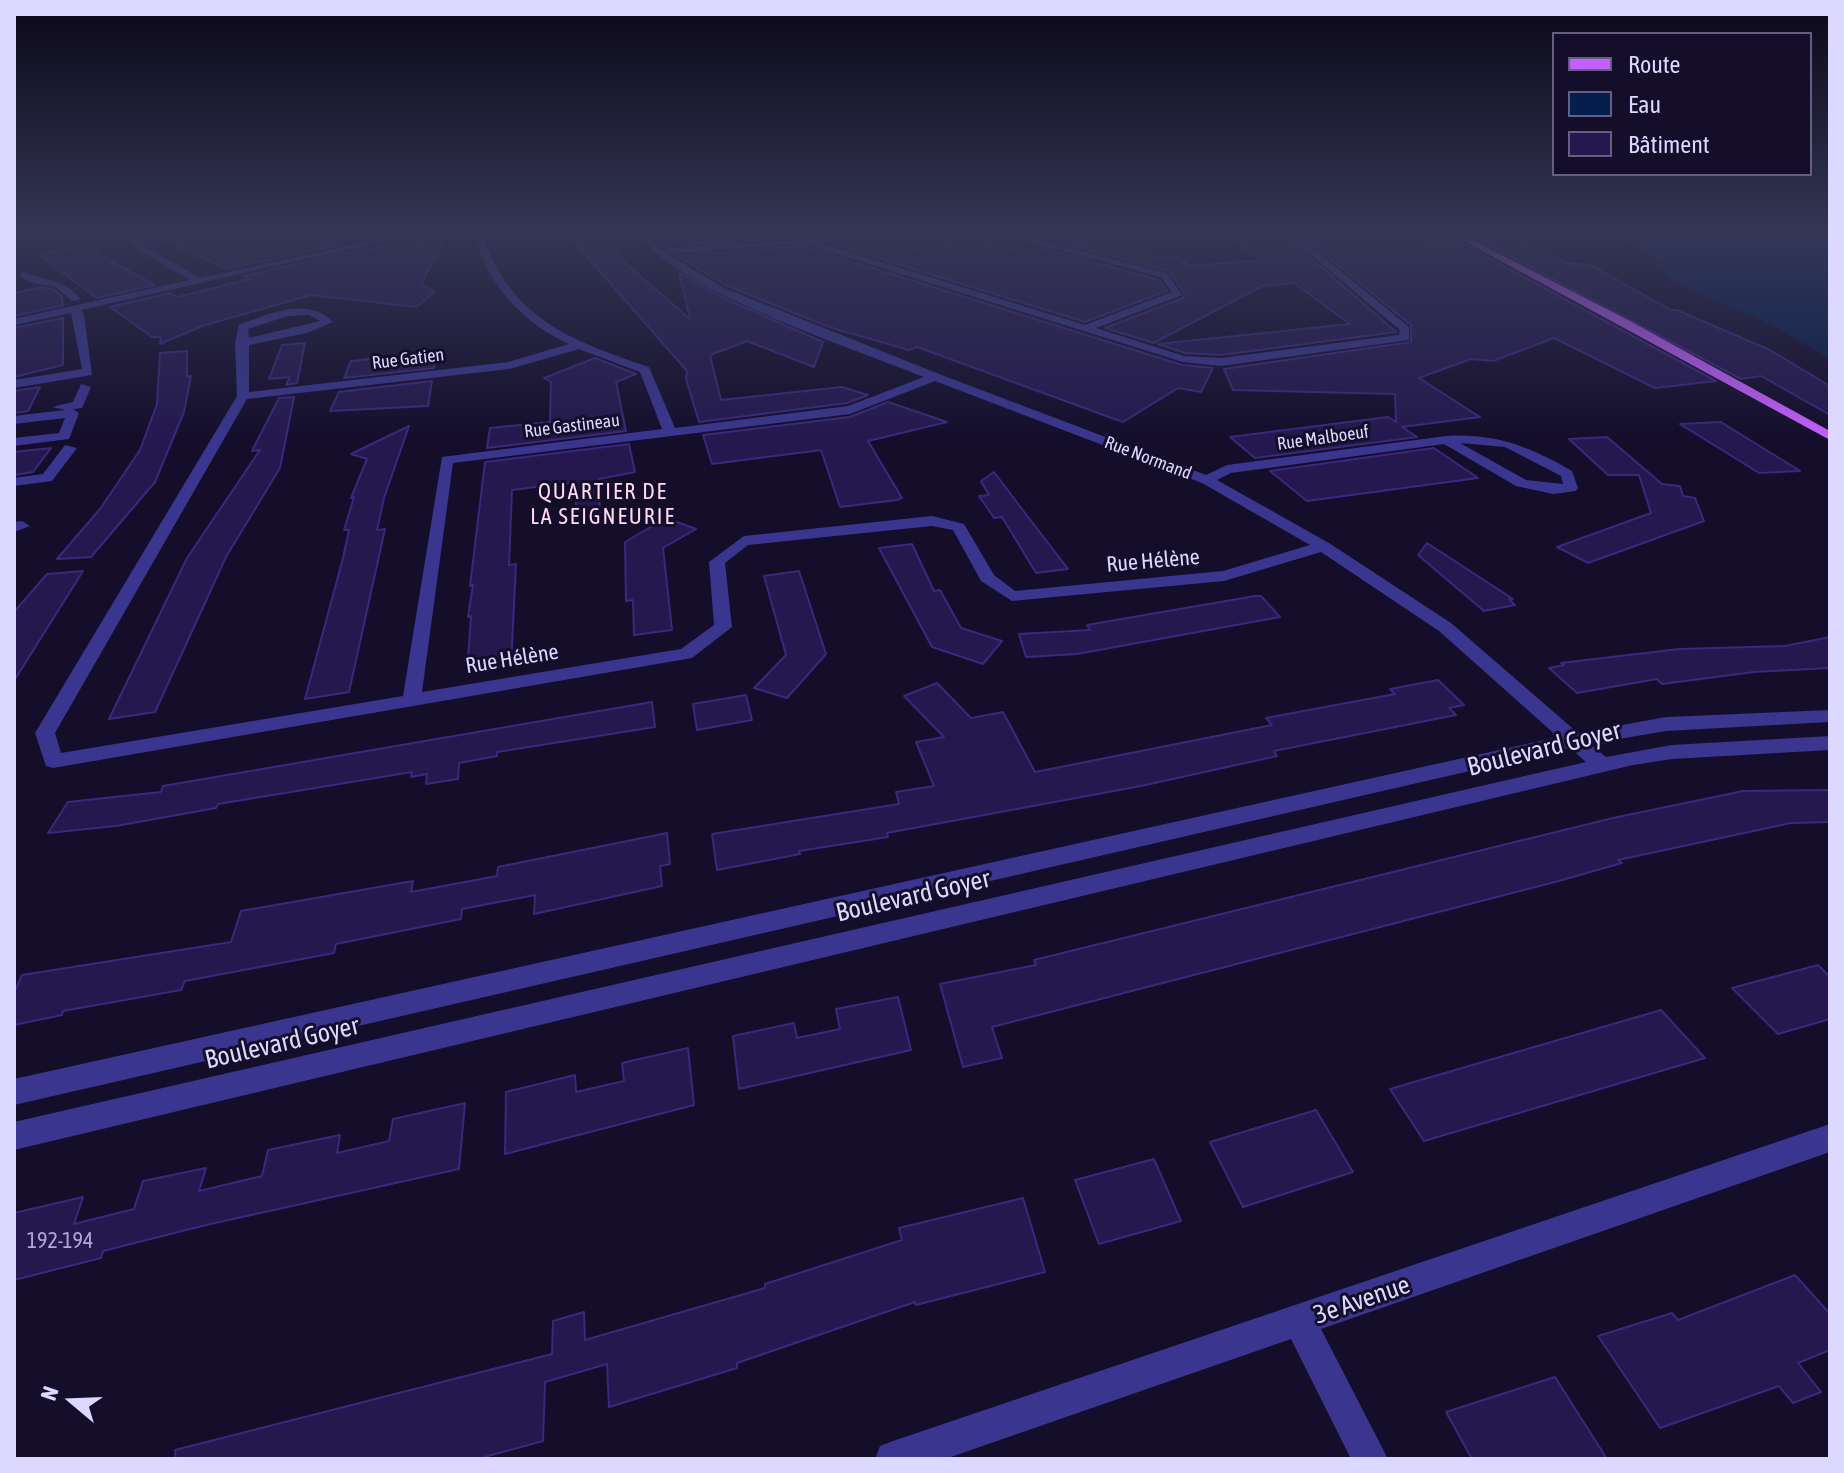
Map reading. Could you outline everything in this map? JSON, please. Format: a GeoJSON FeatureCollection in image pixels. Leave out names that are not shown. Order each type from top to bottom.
{"type":"FeatureCollection","features":[{"type":"Feature","properties":{"kind":"main road"},"geometry":{"type":"LineString","coordinates":[[1591,305],[1830,436]]}},
{"type":"Feature","properties":{"kind":"street"},"geometry":{"type":"LineString","coordinates":[[19,310],[68,305]]}},
{"type":"Feature","properties":{"kind":"street"},"geometry":{"type":"LineString","coordinates":[[14,322],[72,305]]}},
{"type":"Feature","properties":{"kind":"street"},"geometry":{"type":"LineString","coordinates":[[14,384],[88,372],[75,305]]}},
{"type":"Feature","properties":{"kind":"street"},"geometry":{"type":"LineString","coordinates":[[519,305],[540,324],[575,346],[645,370],[670,432]]}},
{"type":"Feature","properties":{"kind":"street","name":"Rue Normand"},"geometry":{"type":"LineString","coordinates":[[756,305],[935,377],[1207,480],[1323,546],[1445,627],[1602,765]]}},
{"type":"Feature","properties":{"kind":"street"},"geometry":{"type":"LineString","coordinates":[[1011,305],[1183,359],[1221,362],[1405,338],[1405,329],[1376,305]]}},
{"type":"Feature","properties":{"kind":"street"},"geometry":{"type":"LineString","coordinates":[[1087,328],[1147,305]]}},
{"type":"Feature","properties":{"kind":"street"},"geometry":{"type":"LineString","coordinates":[[64,326],[79,323]]}},
{"type":"Feature","properties":{"kind":"street"},"geometry":{"type":"LineString","coordinates":[[14,335],[33,332]]}},
{"type":"Feature","properties":{"kind":"street"},"geometry":{"type":"LineString","coordinates":[[241,343],[243,396]]}},
{"type":"Feature","properties":{"kind":"street","name":"Rue Gatien"},"geometry":{"type":"LineString","coordinates":[[243,396],[509,365],[575,346]]}},
{"type":"Feature","properties":{"kind":"street","name":"Rue Gastineau"},"geometry":{"type":"LineString","coordinates":[[412,698],[447,460],[850,410],[935,377]]}},
{"type":"Feature","properties":{"kind":"street"},"geometry":{"type":"LineString","coordinates":[[14,412],[78,405],[85,387]]}},
{"type":"Feature","properties":{"kind":"street","name":"Rue Hélène"},"geometry":{"type":"LineString","coordinates":[[243,396],[45,733],[53,761],[686,654],[723,627],[717,562],[744,541],[932,521],[959,527],[987,578],[1012,596],[1224,576],[1323,546]]}},
{"type":"Feature","properties":{"kind":"street"},"geometry":{"type":"LineString","coordinates":[[14,420],[73,413],[64,436],[14,442]]}},
{"type":"Feature","properties":{"kind":"street","name":"Rue Malboeuf"},"geometry":{"type":"LineString","coordinates":[[1207,480],[1227,469],[1446,440],[1479,436],[1509,441],[1567,474],[1571,488],[1549,492],[1513,482],[1446,440]]}},
{"type":"Feature","properties":{"kind":"street"},"geometry":{"type":"LineString","coordinates":[[14,482],[47,478],[70,448]]}},
{"type":"Feature","properties":{"kind":"street","name":"Boulevard Goyer"},"geometry":{"type":"LineString","coordinates":[[14,1092],[1649,725],[1830,716]]}},
{"type":"Feature","properties":{"kind":"street","name":"Boulevard Goyer"},"geometry":{"type":"LineString","coordinates":[[14,1136],[1602,765],[1672,752],[1830,743]]}},
{"type":"Feature","properties":{"kind":"street","name":"3e Avenue"},"geometry":{"type":"LineString","coordinates":[[893,1459],[1830,1138]]}},
{"type":"Feature","properties":{"kind":"street"},"geometry":{"type":"LineString","coordinates":[[1299,1321],[1370,1459]]}},
{"type":"Feature","properties":{"kind":"water"},"geometry":{"type":"Polygon","coordinates":[[[1725,305],[1830,305],[1830,359],[1775,327],[1725,305]]]}},
{"type":"Feature","properties":{"kind":"building"},"geometry":{"type":"Polygon","coordinates":[[[14,305],[63,305],[63,305],[14,316],[14,305]]]}},
{"type":"Feature","properties":{"kind":"building"},"geometry":{"type":"Polygon","coordinates":[[[277,305],[202,326],[160,344],[161,337],[152,337],[110,307],[277,305]]]}},
{"type":"Feature","properties":{"kind":"building"},"geometry":{"type":"Polygon","coordinates":[[[629,305],[674,305],[690,319],[687,305],[739,305],[823,342],[814,367],[747,341],[710,355],[721,400],[842,387],[868,395],[847,403],[699,422],[686,379],[687,371],[629,305]]]}},
{"type":"Feature","properties":{"kind":"building"},"geometry":{"type":"Polygon","coordinates":[[[774,305],[990,305],[1182,365],[1213,368],[1201,392],[1178,388],[1123,422],[917,347],[909,350],[829,327],[774,305]]]}},
{"type":"Feature","properties":{"kind":"building"},"geometry":{"type":"Polygon","coordinates":[[[1029,305],[1131,305],[1085,322],[1029,305]]]}},
{"type":"Feature","properties":{"kind":"building"},"geometry":{"type":"Polygon","coordinates":[[[1165,305],[1226,305],[1154,343],[1105,328],[1165,305]]]}},
{"type":"Feature","properties":{"kind":"building"},"geometry":{"type":"Polygon","coordinates":[[[1324,305],[1365,305],[1396,332],[1221,355],[1185,353],[1158,344],[1350,324],[1324,305]]]}},
{"type":"Feature","properties":{"kind":"building"},"geometry":{"type":"Polygon","coordinates":[[[1386,305],[1575,305],[1716,381],[1655,388],[1554,338],[1493,361],[1471,359],[1419,378],[1480,417],[1402,427],[1417,437],[1255,458],[1230,437],[1388,417],[1396,422],[1395,394],[1233,390],[1224,369],[1411,342],[1411,325],[1386,305]]]}},
{"type":"Feature","properties":{"kind":"building"},"geometry":{"type":"Polygon","coordinates":[[[1601,305],[1662,305],[1770,350],[1830,386],[1830,415],[1761,376],[1741,379],[1601,305]]]}},
{"type":"Feature","properties":{"kind":"building"},"geometry":{"type":"Polygon","coordinates":[[[63,318],[63,365],[14,377],[14,328],[63,318]]]}},
{"type":"Feature","properties":{"kind":"building"},"geometry":{"type":"Polygon","coordinates":[[[305,343],[297,383],[286,385],[290,377],[269,379],[282,345],[305,343]]]}},
{"type":"Feature","properties":{"kind":"building"},"geometry":{"type":"Polygon","coordinates":[[[187,351],[187,377],[191,376],[184,412],[155,482],[91,557],[57,559],[100,509],[140,450],[157,404],[160,353],[187,351]]]}},
{"type":"Feature","properties":{"kind":"building"},"geometry":{"type":"Polygon","coordinates":[[[436,352],[434,368],[344,378],[351,361],[436,352]]]}},
{"type":"Feature","properties":{"kind":"building"},"geometry":{"type":"Polygon","coordinates":[[[595,358],[636,374],[616,382],[626,431],[487,448],[490,428],[550,422],[551,382],[544,378],[595,358]]]}},
{"type":"Feature","properties":{"kind":"building"},"geometry":{"type":"Polygon","coordinates":[[[432,381],[428,406],[330,411],[339,392],[432,381]]]}},
{"type":"Feature","properties":{"kind":"building"},"geometry":{"type":"Polygon","coordinates":[[[40,387],[28,411],[14,413],[14,391],[40,387]]]}},
{"type":"Feature","properties":{"kind":"building"},"geometry":{"type":"Polygon","coordinates":[[[294,397],[280,468],[226,557],[155,712],[109,719],[187,558],[260,450],[252,451],[279,398],[294,397]]]}},
{"type":"Feature","properties":{"kind":"building"},"geometry":{"type":"Polygon","coordinates":[[[888,402],[947,422],[868,441],[902,498],[897,500],[840,507],[821,450],[712,464],[703,435],[850,417],[888,402]]]}},
{"type":"Feature","properties":{"kind":"building"},"geometry":{"type":"Polygon","coordinates":[[[1721,422],[1800,471],[1759,473],[1680,424],[1721,422]]]}},
{"type":"Feature","properties":{"kind":"building"},"geometry":{"type":"Polygon","coordinates":[[[409,426],[384,498],[377,530],[385,529],[349,692],[305,699],[343,558],[349,530],[344,530],[354,497],[351,498],[367,459],[351,454],[409,426]]]}},
{"type":"Feature","properties":{"kind":"building"},"geometry":{"type":"Polygon","coordinates":[[[1607,437],[1662,484],[1680,486],[1683,496],[1695,498],[1704,521],[1588,563],[1557,547],[1651,513],[1639,475],[1608,475],[1569,439],[1607,437]]]}},
{"type":"Feature","properties":{"kind":"building"},"geometry":{"type":"Polygon","coordinates":[[[629,444],[635,472],[599,479],[600,517],[576,520],[576,482],[512,490],[509,565],[516,564],[511,665],[467,673],[471,616],[468,617],[473,585],[470,586],[485,462],[629,444]]]}},
{"type":"Feature","properties":{"kind":"building"},"geometry":{"type":"Polygon","coordinates":[[[51,448],[33,472],[14,475],[14,452],[51,448]]]}},
{"type":"Feature","properties":{"kind":"building"},"geometry":{"type":"Polygon","coordinates":[[[1434,448],[1478,478],[1307,501],[1270,471],[1434,448]]]}},
{"type":"Feature","properties":{"kind":"building"},"geometry":{"type":"Polygon","coordinates":[[[994,472],[1068,569],[1036,573],[1002,517],[994,518],[979,496],[989,495],[981,481],[994,472]]]}},
{"type":"Feature","properties":{"kind":"building"},"geometry":{"type":"Polygon","coordinates":[[[666,518],[696,529],[663,548],[672,630],[634,635],[633,600],[626,601],[625,542],[666,518]]]}},
{"type":"Feature","properties":{"kind":"building"},"geometry":{"type":"Polygon","coordinates":[[[1427,543],[1513,599],[1509,599],[1515,605],[1484,611],[1418,555],[1427,543]]]}},
{"type":"Feature","properties":{"kind":"building"},"geometry":{"type":"Polygon","coordinates":[[[912,544],[934,591],[940,590],[961,628],[1002,641],[983,664],[932,647],[879,548],[912,544]]]}},
{"type":"Feature","properties":{"kind":"building"},"geometry":{"type":"Polygon","coordinates":[[[83,571],[14,681],[14,612],[47,574],[83,571]]]}},
{"type":"Feature","properties":{"kind":"building"},"geometry":{"type":"Polygon","coordinates":[[[799,571],[826,654],[787,698],[754,688],[786,655],[764,576],[799,571]]]}},
{"type":"Feature","properties":{"kind":"building"},"geometry":{"type":"Polygon","coordinates":[[[1261,596],[1280,617],[1077,654],[1026,657],[1019,634],[1090,630],[1087,625],[1261,596]]]}},
{"type":"Feature","properties":{"kind":"building"},"geometry":{"type":"Polygon","coordinates":[[[1830,637],[1830,668],[1754,672],[1662,684],[1657,679],[1577,693],[1549,668],[1564,665],[1561,663],[1679,649],[1785,646],[1830,637]]]}},
{"type":"Feature","properties":{"kind":"building"},"geometry":{"type":"Polygon","coordinates":[[[1438,680],[1464,705],[1449,708],[1456,715],[1274,751],[1277,756],[1141,786],[887,833],[888,837],[799,851],[800,854],[717,870],[712,834],[899,804],[896,792],[934,786],[916,742],[944,737],[904,696],[937,683],[971,718],[1003,712],[1035,772],[1272,725],[1266,718],[1395,694],[1390,689],[1438,680]]]}},
{"type":"Feature","properties":{"kind":"building"},"geometry":{"type":"Polygon","coordinates":[[[746,695],[752,720],[697,730],[693,704],[746,695]]]}},
{"type":"Feature","properties":{"kind":"building"},"geometry":{"type":"Polygon","coordinates":[[[652,702],[655,727],[497,752],[497,756],[459,763],[458,779],[426,784],[427,774],[411,777],[412,772],[218,804],[216,808],[116,826],[48,833],[68,802],[161,792],[163,786],[652,702]]]}},
{"type":"Feature","properties":{"kind":"building"},"geometry":{"type":"Polygon","coordinates":[[[1830,790],[1830,822],[1791,823],[1618,860],[1622,863],[1555,882],[992,1027],[1002,1058],[963,1067],[940,984],[1036,965],[1034,960],[1613,818],[1743,791],[1830,790]]]}},
{"type":"Feature","properties":{"kind":"building"},"geometry":{"type":"Polygon","coordinates":[[[667,833],[670,864],[660,866],[662,886],[534,914],[535,895],[462,909],[461,919],[336,944],[334,953],[185,981],[181,990],[63,1011],[62,1015],[14,1025],[14,993],[22,975],[231,942],[241,911],[413,881],[411,892],[497,876],[498,867],[667,833]]]}},
{"type":"Feature","properties":{"kind":"building"},"geometry":{"type":"Polygon","coordinates":[[[1818,965],[1830,977],[1830,1019],[1778,1034],[1732,988],[1818,965]]]}},
{"type":"Feature","properties":{"kind":"building"},"geometry":{"type":"Polygon","coordinates":[[[898,997],[911,1050],[739,1089],[733,1036],[794,1023],[797,1038],[840,1029],[836,1009],[898,997]]]}},
{"type":"Feature","properties":{"kind":"building"},"geometry":{"type":"Polygon","coordinates":[[[1661,1010],[1705,1058],[1424,1141],[1390,1089],[1661,1010]]]}},
{"type":"Feature","properties":{"kind":"building"},"geometry":{"type":"Polygon","coordinates":[[[688,1048],[694,1105],[505,1154],[506,1092],[575,1075],[576,1092],[624,1081],[622,1063],[688,1048]]]}},
{"type":"Feature","properties":{"kind":"building"},"geometry":{"type":"Polygon","coordinates":[[[465,1103],[459,1169],[206,1225],[103,1251],[101,1258],[14,1280],[14,1213],[83,1197],[74,1224],[134,1209],[143,1181],[206,1168],[199,1191],[262,1176],[268,1150],[340,1135],[337,1153],[389,1141],[393,1119],[465,1103]]]}},
{"type":"Feature","properties":{"kind":"building"},"geometry":{"type":"Polygon","coordinates":[[[1316,1110],[1353,1172],[1243,1207],[1210,1142],[1316,1110]]]}},
{"type":"Feature","properties":{"kind":"building"},"geometry":{"type":"Polygon","coordinates":[[[1154,1159],[1181,1221],[1099,1244],[1075,1180],[1154,1159]]]}},
{"type":"Feature","properties":{"kind":"building"},"geometry":{"type":"Polygon","coordinates":[[[1023,1198],[1045,1272],[916,1305],[915,1302],[737,1363],[737,1368],[609,1407],[607,1364],[545,1382],[543,1441],[477,1459],[176,1459],[175,1450],[552,1354],[553,1321],[584,1312],[585,1340],[765,1288],[765,1284],[902,1240],[899,1228],[1023,1198]]]}},
{"type":"Feature","properties":{"kind":"building"},"geometry":{"type":"Polygon","coordinates":[[[1795,1275],[1830,1314],[1830,1350],[1798,1363],[1821,1392],[1793,1403],[1779,1386],[1660,1428],[1598,1336],[1672,1313],[1678,1320],[1795,1275]]]}},
{"type":"Feature","properties":{"kind":"building"},"geometry":{"type":"Polygon","coordinates":[[[1555,1377],[1607,1459],[1472,1459],[1446,1412],[1555,1377]]]}},
{"type":"Feature","properties":{"kind":"district","name":"QUARTIER DE LA SEIGNEURIE"},"geometry":{"type":"Point","coordinates":[603,504]}}]}
